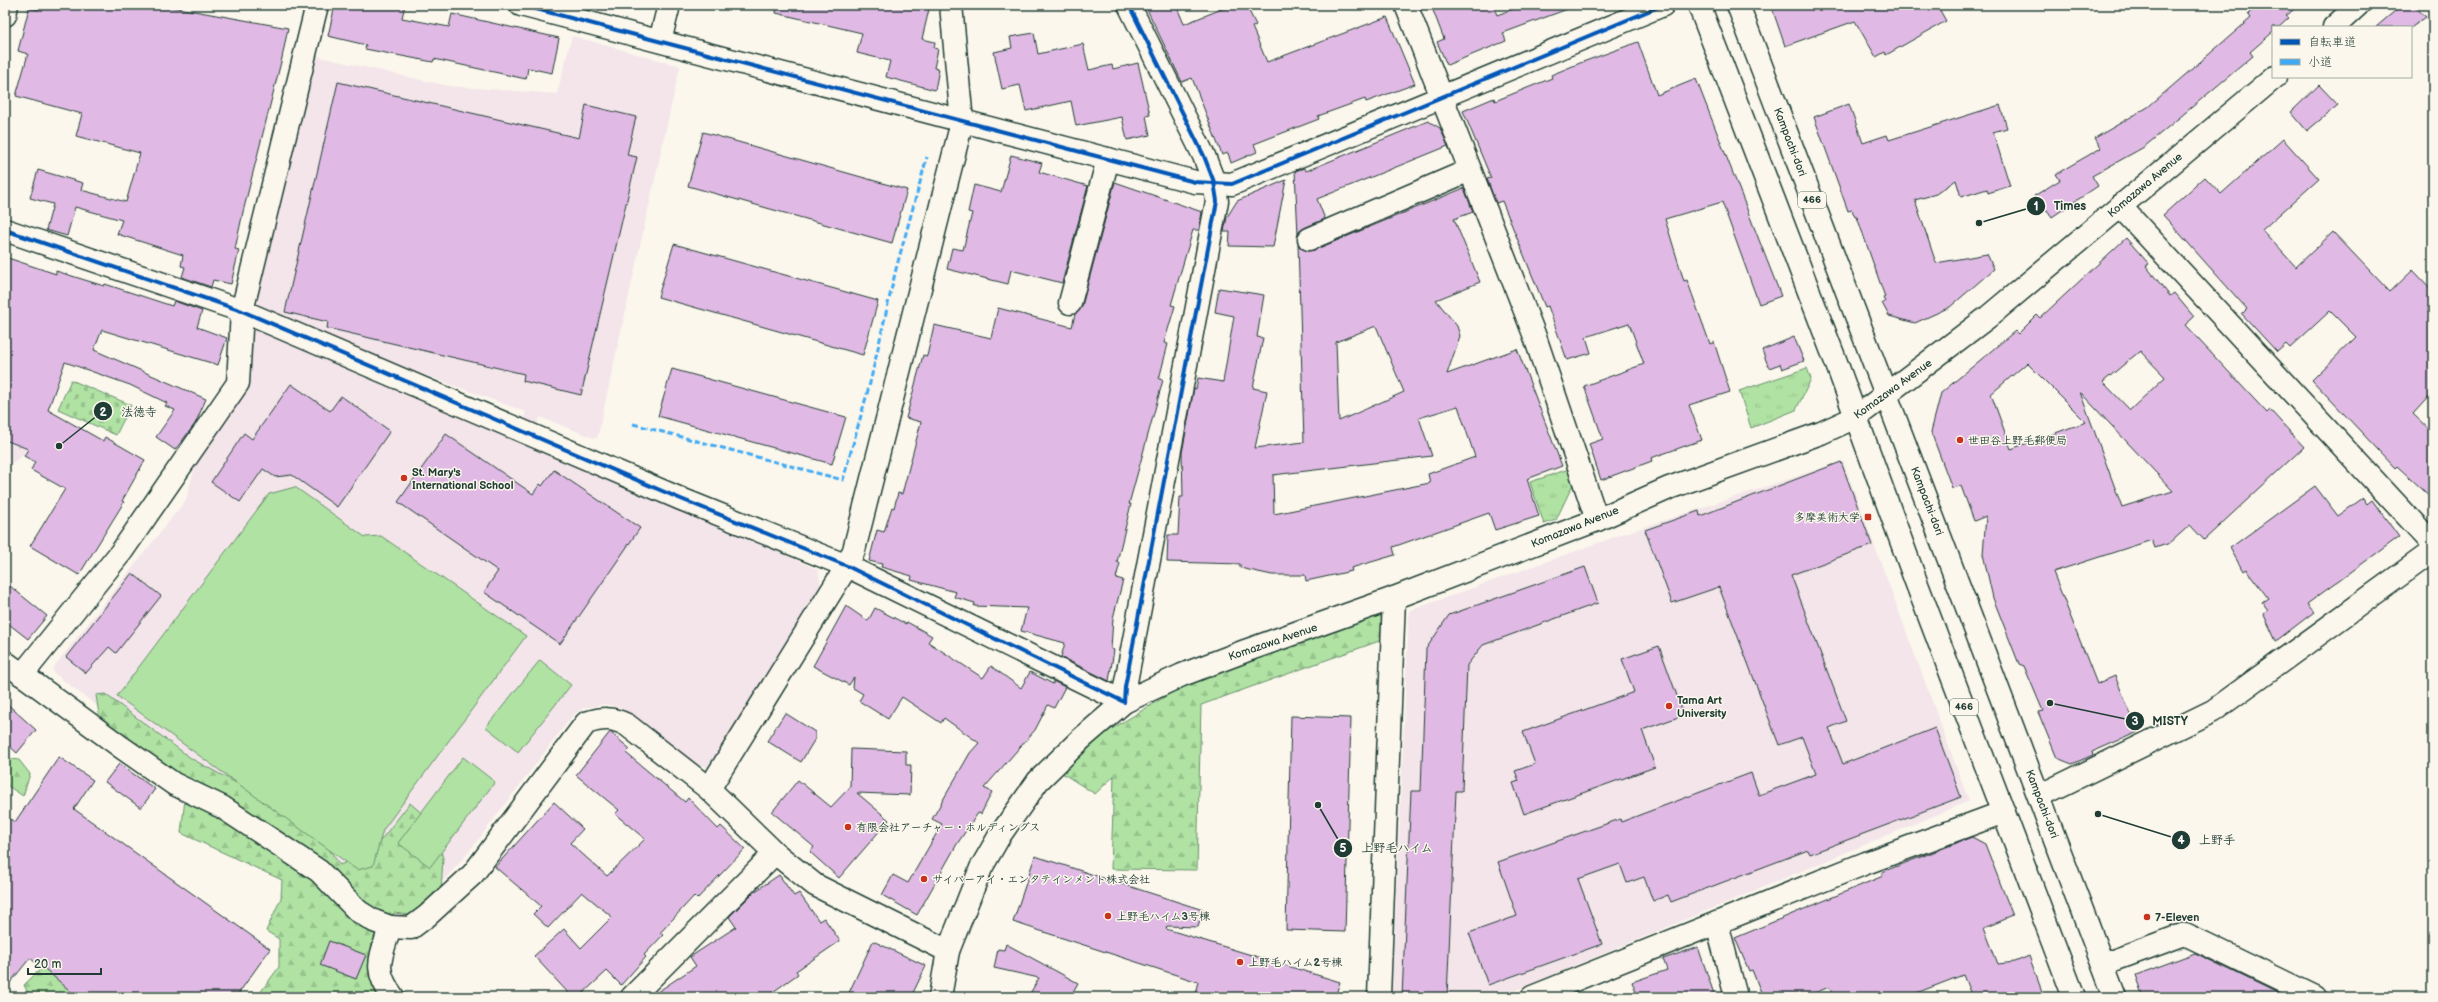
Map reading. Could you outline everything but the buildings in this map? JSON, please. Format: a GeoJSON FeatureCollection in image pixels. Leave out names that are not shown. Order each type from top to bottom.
{"type":"FeatureCollection","features":[{"type":"Feature","properties":{"kind":"main road"},"geometry":{"type":"LineString","coordinates":[[5,15],[8,5]]}},
{"type":"Feature","properties":{"kind":"main road"},"geometry":{"type":"LineString","coordinates":[[22,675],[122,551],[238,383],[242,311],[317,5]]}},
{"type":"Feature","properties":{"kind":"main road"},"geometry":{"type":"LineString","coordinates":[[521,5],[1195,182],[1232,184],[1663,5]]}},
{"type":"Feature","properties":{"kind":"main road"},"geometry":{"type":"LineString","coordinates":[[660,41],[669,5]]}},
{"type":"Feature","properties":{"kind":"main road"},"geometry":{"type":"LineString","coordinates":[[708,789],[846,566],[854,550],[962,122],[951,5]]}},
{"type":"Feature","properties":{"kind":"main road"},"geometry":{"type":"LineString","coordinates":[[5,230],[242,311],[680,499],[846,566],[1124,702],[1124,687],[1159,496],[1217,201],[1214,182],[1204,156],[1129,5]]}},
{"type":"Feature","properties":{"kind":"main road"},"geometry":{"type":"LineString","coordinates":[[1406,5],[1541,355],[1597,520]]}},
{"type":"Feature","properties":{"kind":"main road","name":"466"},"geometry":{"type":"LineString","coordinates":[[1699,5],[2074,997]]}},
{"type":"Feature","properties":{"kind":"main road","name":"Kampachi-dori"},"geometry":{"type":"LineString","coordinates":[[1738,5],[2116,997]]}},
{"type":"Feature","properties":{"kind":"main road"},"geometry":{"type":"LineString","coordinates":[[2335,26],[2358,5]]}},
{"type":"Feature","properties":{"kind":"main road","name":"Komazawa Avenue"},"geometry":{"type":"LineString","coordinates":[[940,997],[948,951],[981,868],[1000,835],[1038,781],[1081,739],[1124,702],[1182,675],[1238,653],[1394,598],[1597,520],[1669,488],[1821,433],[1856,417],[1988,317],[2274,78]]}},
{"type":"Feature","properties":{"kind":"main road"},"geometry":{"type":"LineString","coordinates":[[1070,303],[1108,159]]}},
{"type":"Feature","properties":{"kind":"main road"},"geometry":{"type":"LineString","coordinates":[[1309,239],[1470,170]]}},
{"type":"Feature","properties":{"kind":"main road"},"geometry":{"type":"LineString","coordinates":[[2120,206],[2433,544]]}},
{"type":"Feature","properties":{"kind":"main road"},"geometry":{"type":"LineString","coordinates":[[2040,796],[2213,711],[2433,551]]}},
{"type":"Feature","properties":{"kind":"main road"},"geometry":{"type":"LineString","coordinates":[[1379,997],[1394,598]]}},
{"type":"Feature","properties":{"kind":"main road"},"geometry":{"type":"LineString","coordinates":[[5,662],[174,784],[222,807],[319,871],[358,911],[374,921],[390,927],[412,928],[473,874],[586,723],[602,718],[615,719],[627,725],[708,789],[775,853],[815,885],[948,951]]}},
{"type":"Feature","properties":{"kind":"main road"},"geometry":{"type":"LineString","coordinates":[[1532,997],[1866,863],[2004,812]]}},
{"type":"Feature","properties":{"kind":"main road"},"geometry":{"type":"LineString","coordinates":[[632,997],[775,853]]}},
{"type":"Feature","properties":{"kind":"main road"},"geometry":{"type":"LineString","coordinates":[[1717,923],[1736,997]]}},
{"type":"Feature","properties":{"kind":"main road"},"geometry":{"type":"LineString","coordinates":[[390,927],[378,966],[383,984],[393,997]]}},
{"type":"Feature","properties":{"kind":"main road"},"geometry":{"type":"LineString","coordinates":[[2103,964],[2185,934],[2315,997]]}},
{"type":"Feature","properties":{"kind":"shaded area","name":"St. Mary's International School"},"geometry":{"type":"Polygon","coordinates":[[[572,36],[680,66],[597,439],[540,417],[530,442],[660,497],[818,570],[822,592],[710,768],[692,763],[622,708],[605,704],[583,708],[573,715],[468,853],[424,902],[401,919],[387,921],[173,764],[54,673],[53,668],[186,500],[197,460],[248,390],[251,331],[264,330],[517,437],[526,412],[409,369],[260,309],[256,298],[315,56],[448,86],[557,94],[572,36]]]}},
{"type":"Feature","properties":{"kind":"shaded area"},"geometry":{"type":"Polygon","coordinates":[[[5,392],[50,411],[23,455],[5,468],[5,392]]]}},
{"type":"Feature","properties":{"kind":"shaded area","name":"Tama Art University"},"geometry":{"type":"Polygon","coordinates":[[[1843,461],[1969,801],[1500,997],[1392,997],[1409,611],[1623,534],[1843,461]]]}},
{"type":"Feature","properties":{"kind":"green space"},"geometry":{"type":"Polygon","coordinates":[[[1807,368],[1811,379],[1796,410],[1751,428],[1739,391],[1807,368]]]}},
{"type":"Feature","properties":{"kind":"green space"},"geometry":{"type":"Polygon","coordinates":[[[71,380],[131,405],[116,435],[58,409],[71,380]]]}},
{"type":"Feature","properties":{"kind":"green space"},"geometry":{"type":"Polygon","coordinates":[[[1569,469],[1574,482],[1556,520],[1544,524],[1530,482],[1569,469]]]}},
{"type":"Feature","properties":{"kind":"green space"},"geometry":{"type":"Polygon","coordinates":[[[295,487],[365,537],[381,536],[526,636],[383,830],[373,866],[357,870],[117,696],[269,494],[295,487]]]}},
{"type":"Feature","properties":{"kind":"green space"},"geometry":{"type":"Polygon","coordinates":[[[1384,610],[1382,640],[1201,705],[1197,870],[1111,869],[1114,776],[1095,794],[1062,773],[1105,733],[1189,682],[1384,610]]]}},
{"type":"Feature","properties":{"kind":"green space"},"geometry":{"type":"Polygon","coordinates":[[[540,660],[571,685],[518,752],[486,727],[540,660]]]}},
{"type":"Feature","properties":{"kind":"green space"},"geometry":{"type":"Polygon","coordinates":[[[105,694],[192,759],[264,798],[317,832],[340,865],[373,850],[410,803],[426,817],[443,857],[441,892],[416,916],[394,913],[375,945],[402,990],[410,997],[257,997],[279,967],[279,939],[266,931],[281,898],[282,880],[181,833],[187,782],[116,731],[99,715],[96,695],[105,694]]]}},
{"type":"Feature","properties":{"kind":"green space"},"geometry":{"type":"Polygon","coordinates":[[[463,757],[495,782],[430,867],[398,843],[463,757]]]}},
{"type":"Feature","properties":{"kind":"green space"},"geometry":{"type":"Polygon","coordinates":[[[5,758],[19,760],[30,774],[23,796],[5,784],[5,758]]]}},
{"type":"Feature","properties":{"kind":"green space"},"geometry":{"type":"Polygon","coordinates":[[[65,945],[89,980],[66,997],[30,997],[24,985],[65,945]]]}},
{"type":"Feature","properties":{"kind":"marked path"},"geometry":{"type":"LineString","coordinates":[[633,424],[843,480],[870,383],[896,269],[927,157]]}},
{"type":"Feature","properties":{"kind":"cycle path"},"geometry":{"type":"LineString","coordinates":[[521,5],[1195,182],[1232,184],[1663,5]]}},
{"type":"Feature","properties":{"kind":"cycle path"},"geometry":{"type":"LineString","coordinates":[[5,230],[242,311],[681,499],[847,566],[1124,702],[1125,687],[1217,201],[1214,182],[1204,156],[1129,5]]}},
{"type":"Feature","properties":{"kind":"place","name":"Times"},"geometry":{"type":"Point","coordinates":[1979,223]}},
{"type":"Feature","properties":{"kind":"place","name":"世田谷上野毛郵便局"},"geometry":{"type":"Point","coordinates":[1960,440]}},
{"type":"Feature","properties":{"kind":"place","name":"法徳寺"},"geometry":{"type":"Point","coordinates":[59,446]}},
{"type":"Feature","properties":{"kind":"place","name":"St. Mary's International School"},"geometry":{"type":"Point","coordinates":[404,478]}},
{"type":"Feature","properties":{"kind":"place","name":"多摩美術大学"},"geometry":{"type":"Point","coordinates":[1868,517]}},
{"type":"Feature","properties":{"kind":"place","name":"MISTY"},"geometry":{"type":"Point","coordinates":[2050,703]}},
{"type":"Feature","properties":{"kind":"place","name":"Tama Art University"},"geometry":{"type":"Point","coordinates":[1669,706]}},
{"type":"Feature","properties":{"kind":"place","name":"上野毛ハイム"},"geometry":{"type":"Point","coordinates":[1318,805]}},
{"type":"Feature","properties":{"kind":"place","name":"上野手"},"geometry":{"type":"Point","coordinates":[2098,814]}},
{"type":"Feature","properties":{"kind":"place","name":"有限会社アーチャー・ホルディングス"},"geometry":{"type":"Point","coordinates":[848,827]}},
{"type":"Feature","properties":{"kind":"place","name":"サイバーアイ・エンタテインメント株式会社"},"geometry":{"type":"Point","coordinates":[924,879]}},
{"type":"Feature","properties":{"kind":"place","name":"上野毛ハイム3号棟"},"geometry":{"type":"Point","coordinates":[1108,916]}},
{"type":"Feature","properties":{"kind":"place","name":"7-Eleven"},"geometry":{"type":"Point","coordinates":[2147,917]}},
{"type":"Feature","properties":{"kind":"place","name":"上野毛ハイム2号棟"},"geometry":{"type":"Point","coordinates":[1240,962]}}]}
